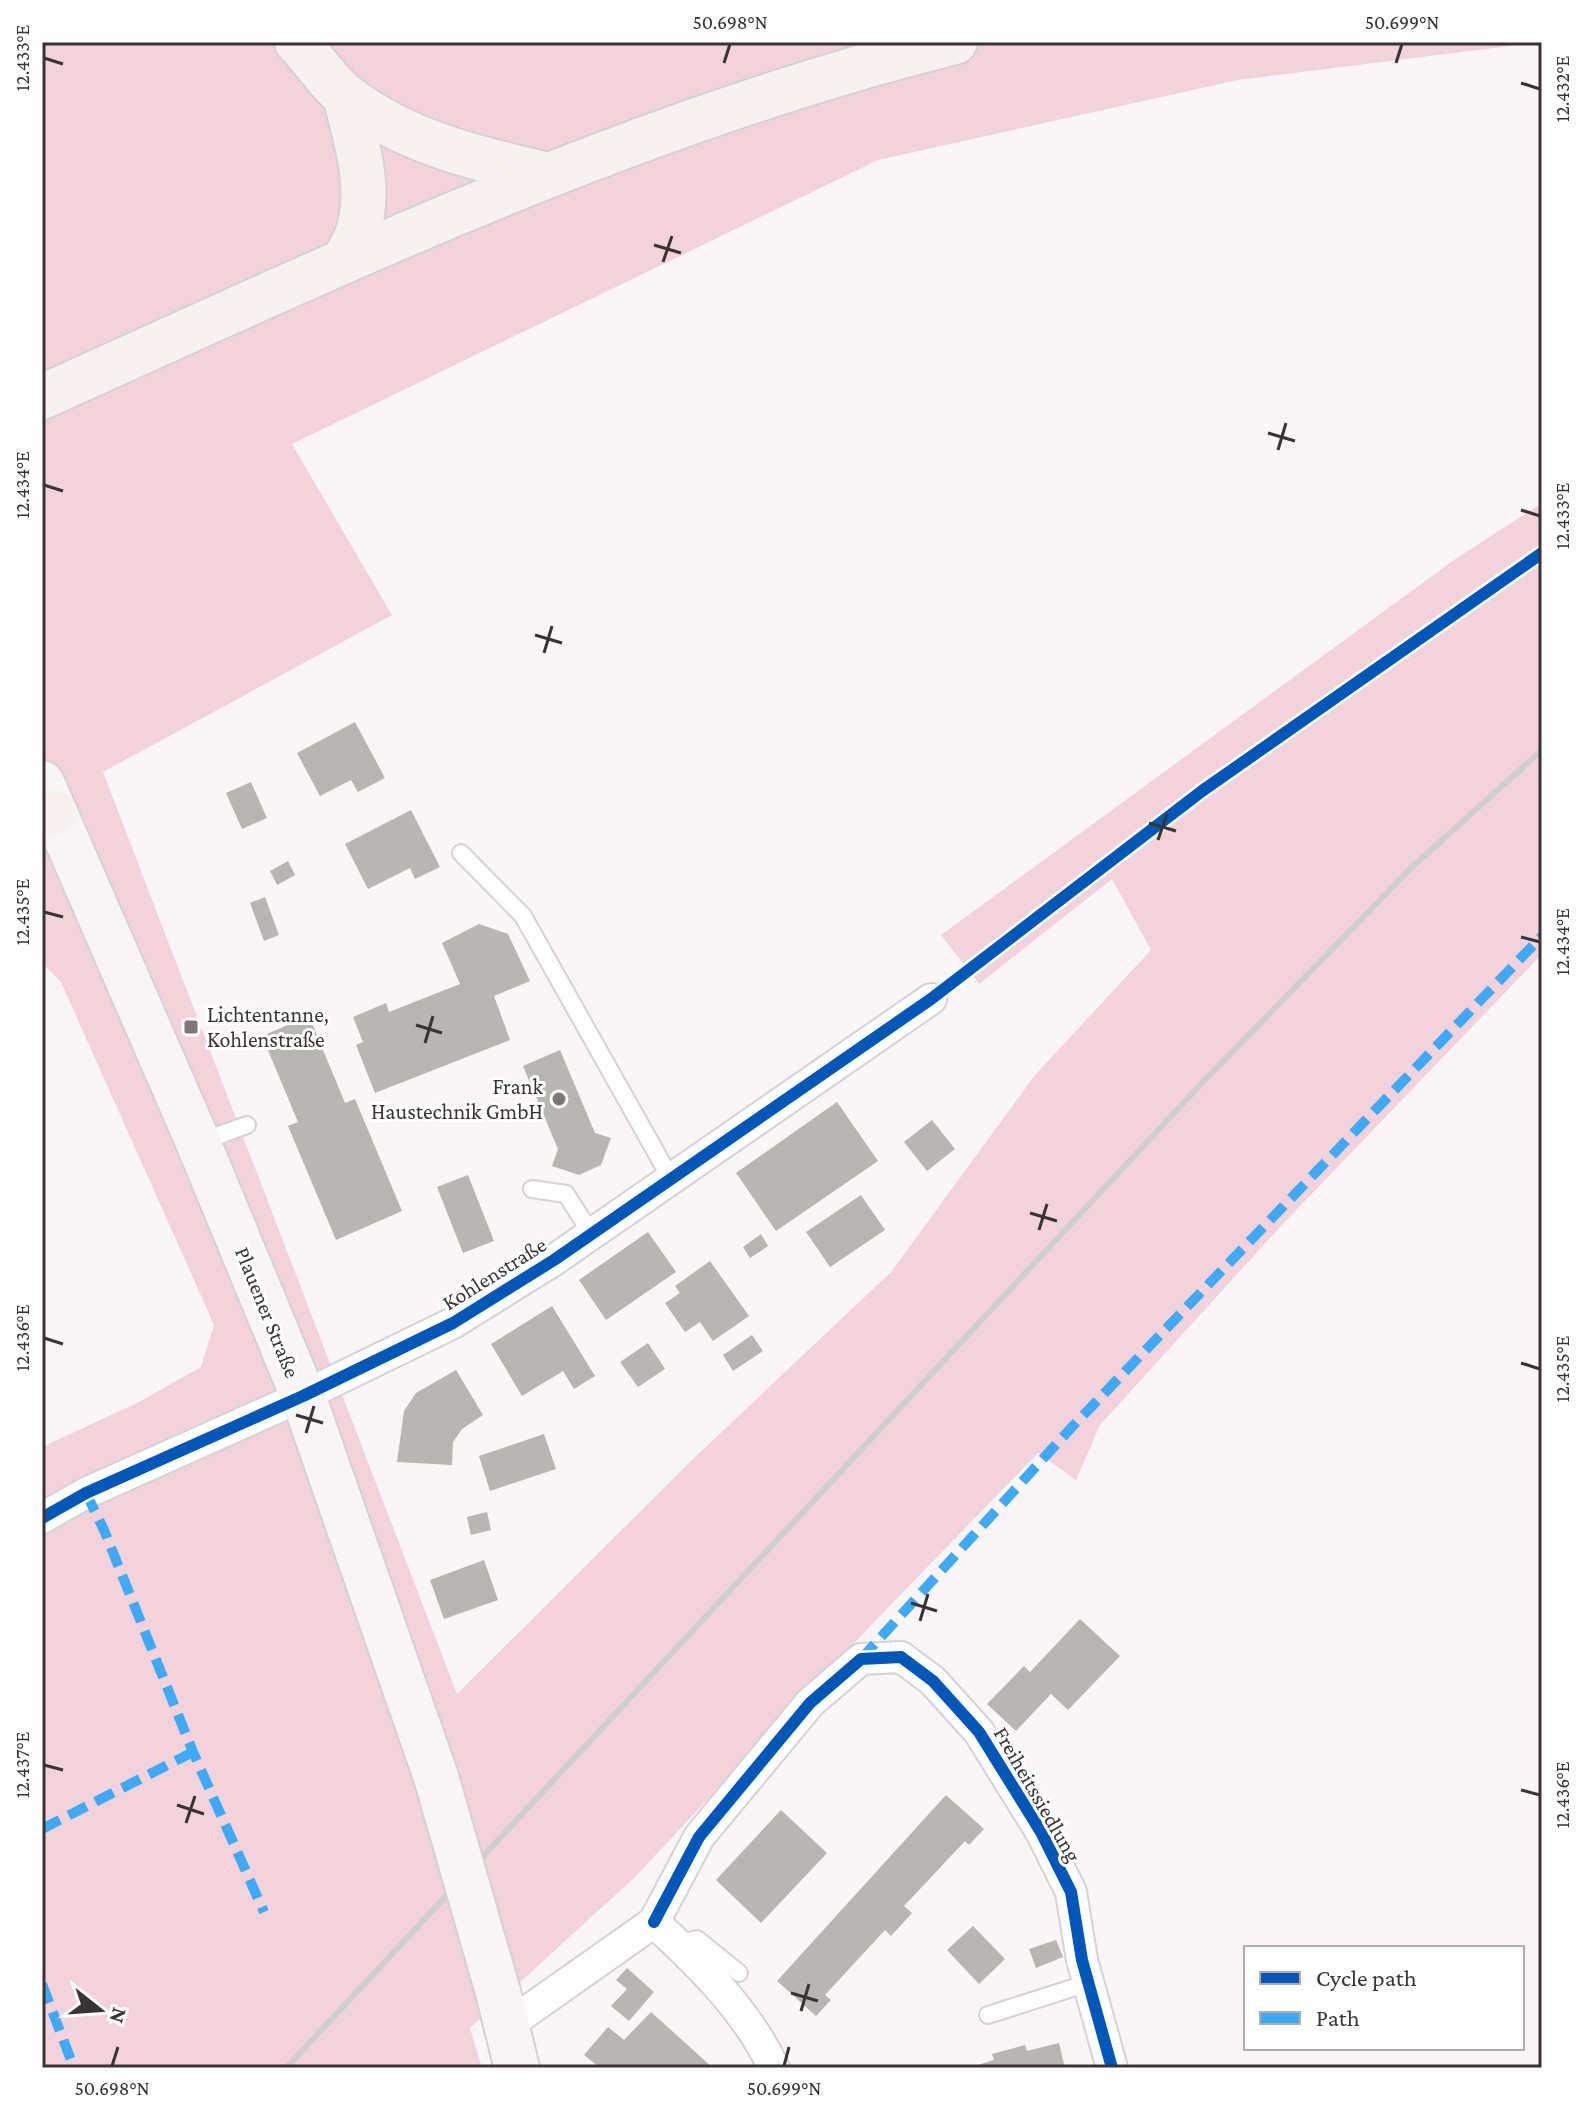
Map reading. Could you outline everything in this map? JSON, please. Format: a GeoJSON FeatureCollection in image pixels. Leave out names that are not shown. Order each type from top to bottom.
{"type":"FeatureCollection","features":[{"type":"Feature","properties":{"kind":"highway"},"geometry":{"type":"LineString","coordinates":[[297,42],[345,96],[384,120],[436,146],[548,175]]}},
{"type":"Feature","properties":{"kind":"highway"},"geometry":{"type":"LineString","coordinates":[[42,397],[344,260],[548,175],[721,112],[901,55],[955,42]]}},
{"type":"Feature","properties":{"kind":"highway"},"geometry":{"type":"LineString","coordinates":[[344,260],[358,232],[363,200],[363,171],[345,96]]}},
{"type":"Feature","properties":{"kind":"main road","name":"Plauener Straße"},"geometry":{"type":"LineString","coordinates":[[46,805],[198,1142],[303,1396],[436,1777],[517,2068]]}},
{"type":"Feature","properties":{"kind":"street","name":"Kohlenstraße"},"geometry":{"type":"LineString","coordinates":[[42,1518],[86,1493],[303,1396],[453,1323],[592,1235],[931,999]]}},
{"type":"Feature","properties":{"kind":"street","name":"Freiheitssiedlung"},"geometry":{"type":"LineString","coordinates":[[502,2010],[654,1922],[699,1837],[810,1703],[861,1659],[901,1657],[933,1681],[979,1732],[1041,1832],[1071,1892],[1082,1960],[1112,2068]]}},
{"type":"Feature","properties":{"kind":"street"},"geometry":{"type":"LineString","coordinates":[[654,1922],[711,1975],[760,2038],[774,2068]]}},
{"type":"Feature","properties":{"kind":"lane"},"geometry":{"type":"LineString","coordinates":[[461,853],[523,916],[671,1179]]}},
{"type":"Feature","properties":{"kind":"lane"},"geometry":{"type":"LineString","coordinates":[[198,1142],[247,1125]]}},
{"type":"Feature","properties":{"kind":"lane"},"geometry":{"type":"LineString","coordinates":[[532,1189],[566,1194],[592,1235]]}},
{"type":"Feature","properties":{"kind":"lane"},"geometry":{"type":"LineString","coordinates":[[677,1943],[697,1939],[739,1973]]}},
{"type":"Feature","properties":{"kind":"lane"},"geometry":{"type":"LineString","coordinates":[[988,2015],[1088,1983]]}},
{"type":"Feature","properties":{"kind":"shaded area"},"geometry":{"type":"Polygon","coordinates":[[[42,42],[1542,42],[1238,80],[878,160],[292,444],[392,615],[103,772],[457,1694],[692,1460],[891,1272],[1035,1075],[1151,950],[1112,879],[979,984],[941,935],[1454,560],[1542,503],[1542,954],[1279,1228],[1100,1425],[1076,1480],[1038,1453],[634,1878],[470,2028],[482,2068],[42,2068],[42,1447],[137,1403],[201,1367],[214,1325],[61,982],[42,963],[42,42]]]}},
{"type":"Feature","properties":{"kind":"building"},"geometry":{"type":"Polygon","coordinates":[[[355,722],[385,778],[358,792],[351,780],[320,796],[297,753],[355,722]]]}},
{"type":"Feature","properties":{"kind":"building"},"geometry":{"type":"Polygon","coordinates":[[[251,782],[267,818],[242,829],[226,793],[251,782]]]}},
{"type":"Feature","properties":{"kind":"building"},"geometry":{"type":"Polygon","coordinates":[[[411,810],[440,867],[415,879],[410,868],[368,889],[345,844],[411,810]]]}},
{"type":"Feature","properties":{"kind":"building"},"geometry":{"type":"Polygon","coordinates":[[[288,861],[295,875],[277,885],[270,871],[288,861]]]}},
{"type":"Feature","properties":{"kind":"building"},"geometry":{"type":"Polygon","coordinates":[[[265,897],[279,935],[264,941],[250,903],[265,897]]]}},
{"type":"Feature","properties":{"kind":"building"},"geometry":{"type":"Polygon","coordinates":[[[479,924],[508,934],[530,981],[494,996],[510,1040],[375,1093],[356,1045],[363,1042],[353,1017],[386,1003],[389,1012],[460,984],[442,943],[479,924]]]}},
{"type":"Feature","properties":{"kind":"building"},"geometry":{"type":"Polygon","coordinates":[[[309,1016],[345,1103],[355,1099],[402,1211],[336,1240],[288,1126],[298,1122],[262,1036],[309,1016]]]}},
{"type":"Feature","properties":{"kind":"building","name":"Frank Haustechnik GmbH"},"geometry":{"type":"Polygon","coordinates":[[[560,1050],[595,1133],[611,1138],[601,1165],[579,1175],[552,1166],[558,1149],[523,1066],[560,1050]]]}},
{"type":"Feature","properties":{"kind":"building"},"geometry":{"type":"Polygon","coordinates":[[[837,1102],[878,1161],[776,1231],[736,1173],[837,1102]]]}},
{"type":"Feature","properties":{"kind":"building"},"geometry":{"type":"Polygon","coordinates":[[[932,1120],[955,1149],[927,1171],[904,1142],[932,1120]]]}},
{"type":"Feature","properties":{"kind":"building"},"geometry":{"type":"Polygon","coordinates":[[[468,1175],[494,1241],[463,1253],[437,1187],[468,1175]]]}},
{"type":"Feature","properties":{"kind":"building"},"geometry":{"type":"Polygon","coordinates":[[[861,1195],[885,1230],[830,1267],[806,1232],[861,1195]]]}},
{"type":"Feature","properties":{"kind":"building"},"geometry":{"type":"Polygon","coordinates":[[[648,1232],[676,1272],[606,1320],[579,1280],[648,1232]]]}},
{"type":"Feature","properties":{"kind":"building"},"geometry":{"type":"Polygon","coordinates":[[[761,1234],[768,1246],[750,1258],[743,1247],[761,1234]]]}},
{"type":"Feature","properties":{"kind":"building"},"geometry":{"type":"Polygon","coordinates":[[[710,1261],[749,1316],[713,1341],[700,1322],[685,1332],[665,1303],[680,1293],[675,1286],[710,1261]]]}},
{"type":"Feature","properties":{"kind":"building"},"geometry":{"type":"Polygon","coordinates":[[[552,1306],[595,1376],[574,1389],[563,1371],[522,1396],[491,1344],[552,1306]]]}},
{"type":"Feature","properties":{"kind":"building"},"geometry":{"type":"Polygon","coordinates":[[[752,1335],[763,1351],[733,1371],[723,1355],[752,1335]]]}},
{"type":"Feature","properties":{"kind":"building"},"geometry":{"type":"Polygon","coordinates":[[[648,1343],[665,1369],[638,1387],[620,1362],[648,1343]]]}},
{"type":"Feature","properties":{"kind":"building"},"geometry":{"type":"Polygon","coordinates":[[[456,1370],[483,1415],[462,1429],[453,1442],[452,1465],[397,1462],[404,1411],[416,1393],[456,1370]]]}},
{"type":"Feature","properties":{"kind":"building"},"geometry":{"type":"Polygon","coordinates":[[[544,1434],[556,1469],[490,1491],[479,1456],[544,1434]]]}},
{"type":"Feature","properties":{"kind":"building"},"geometry":{"type":"Polygon","coordinates":[[[487,1512],[491,1530],[471,1535],[467,1517],[487,1512]]]}},
{"type":"Feature","properties":{"kind":"building"},"geometry":{"type":"Polygon","coordinates":[[[484,1560],[498,1600],[444,1619],[430,1580],[484,1560]]]}},
{"type":"Feature","properties":{"kind":"building"},"geometry":{"type":"Polygon","coordinates":[[[1080,1619],[1120,1656],[1068,1710],[1051,1694],[1016,1731],[987,1704],[1024,1666],[1030,1672],[1080,1619]]]}},
{"type":"Feature","properties":{"kind":"building"},"geometry":{"type":"Polygon","coordinates":[[[946,1795],[984,1829],[969,1845],[965,1841],[904,1906],[912,1913],[891,1936],[885,1930],[825,1995],[831,2000],[816,2016],[777,1981],[946,1795]]]}},
{"type":"Feature","properties":{"kind":"building"},"geometry":{"type":"Polygon","coordinates":[[[781,1810],[827,1853],[761,1923],[716,1880],[781,1810]]]}},
{"type":"Feature","properties":{"kind":"building"},"geometry":{"type":"Polygon","coordinates":[[[973,1926],[1005,1959],[979,1984],[947,1950],[973,1926]]]}},
{"type":"Feature","properties":{"kind":"building"},"geometry":{"type":"Polygon","coordinates":[[[1056,1940],[1063,1957],[1036,1968],[1029,1949],[1056,1940]]]}},
{"type":"Feature","properties":{"kind":"building"},"geometry":{"type":"Polygon","coordinates":[[[627,1968],[654,1992],[629,2021],[611,2006],[627,1989],[616,1980],[627,1968]]]}},
{"type":"Feature","properties":{"kind":"building"},"geometry":{"type":"Polygon","coordinates":[[[651,2012],[713,2068],[600,2068],[584,2055],[608,2027],[624,2040],[651,2012]]]}},
{"type":"Feature","properties":{"kind":"building"},"geometry":{"type":"Polygon","coordinates":[[[1059,2043],[1065,2068],[968,2068],[994,2060],[992,2054],[1025,2045],[1027,2051],[1059,2043]]]}},
{"type":"Feature","properties":{"kind":"railway"},"geometry":{"type":"LineString","coordinates":[[286,2068],[1201,1084],[1412,867],[1542,750]]}},
{"type":"Feature","properties":{"kind":"marked path"},"geometry":{"type":"LineString","coordinates":[[861,1659],[1071,1428],[1542,936]]}},
{"type":"Feature","properties":{"kind":"marked path"},"geometry":{"type":"LineString","coordinates":[[86,1493],[104,1530],[193,1752],[264,1912]]}},
{"type":"Feature","properties":{"kind":"marked path"},"geometry":{"type":"LineString","coordinates":[[42,1829],[193,1752]]}},
{"type":"Feature","properties":{"kind":"marked path"},"geometry":{"type":"LineString","coordinates":[[42,1984],[74,2068]]}},
{"type":"Feature","properties":{"kind":"cycle path"},"geometry":{"type":"LineString","coordinates":[[42,1518],[86,1493],[303,1396],[453,1323],[554,1260],[931,999],[1202,791],[1542,553]]}},
{"type":"Feature","properties":{"kind":"cycle path"},"geometry":{"type":"LineString","coordinates":[[654,1922],[699,1837],[810,1703],[861,1659],[901,1657],[933,1681],[979,1732],[1041,1832],[1071,1892],[1082,1960],[1112,2068]]}},
{"type":"Feature","properties":{"kind":"place","name":"Lichtentanne, Kohlenstraße"},"geometry":{"type":"Point","coordinates":[191,1027]}},
{"type":"Feature","properties":{"kind":"place","name":"Frank Haustechnik GmbH"},"geometry":{"type":"Point","coordinates":[559,1099]}}]}
